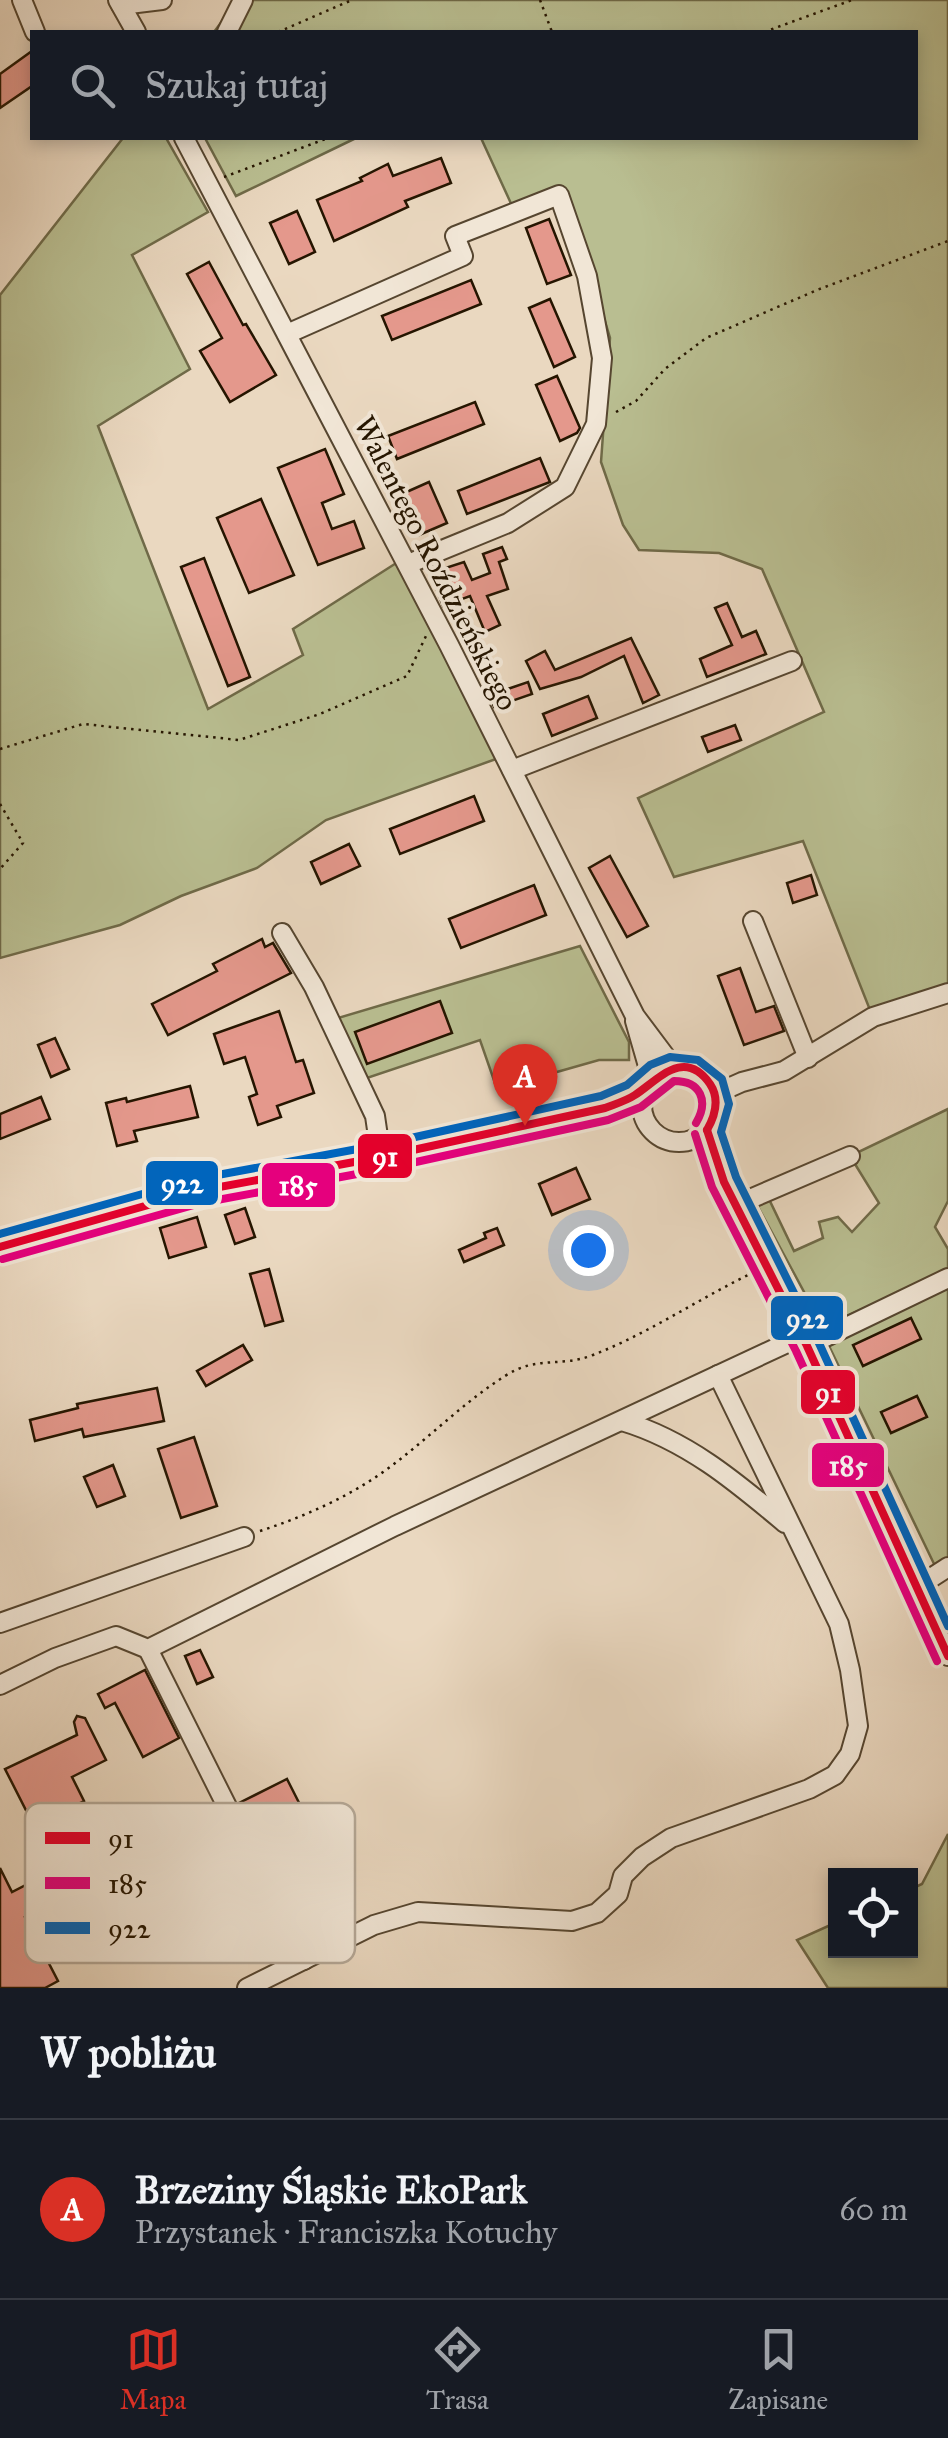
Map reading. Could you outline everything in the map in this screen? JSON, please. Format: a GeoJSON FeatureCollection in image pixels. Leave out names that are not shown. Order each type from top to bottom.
{"type":"FeatureCollection","features":[{"type":"Feature","properties":{"kind":"street"},"geometry":{"type":"LineString","coordinates":[[22,0],[34,30]]}},
{"type":"Feature","properties":{"kind":"street"},"geometry":{"type":"LineString","coordinates":[[134,29],[120,2],[162,0]]}},
{"type":"Feature","properties":{"kind":"street"},"geometry":{"type":"LineString","coordinates":[[228,30],[243,0]]}},
{"type":"Feature","properties":{"kind":"street","name":"Walentego Roździeńskiego"},"geometry":{"type":"LineString","coordinates":[[185,140],[408,564],[635,1016],[674,1068]]}},
{"type":"Feature","properties":{"kind":"street"},"geometry":{"type":"LineString","coordinates":[[287,334],[463,256],[455,236],[560,195],[586,276],[602,358],[596,424],[565,487],[508,522],[408,564]]}},
{"type":"Feature","properties":{"kind":"street"},"geometry":{"type":"LineString","coordinates":[[512,770],[792,661]]}},
{"type":"Feature","properties":{"kind":"street"},"geometry":{"type":"LineString","coordinates":[[753,920],[808,1058]]}},
{"type":"Feature","properties":{"kind":"street"},"geometry":{"type":"LineString","coordinates":[[282,933],[314,986],[375,1116],[382,1157]]}},
{"type":"Feature","properties":{"kind":"street"},"geometry":{"type":"LineString","coordinates":[[715,1094],[784,1071],[872,1016],[948,993]]}},
{"type":"Feature","properties":{"kind":"street","name":"Walentego Roździeńskiego"},"geometry":{"type":"LineString","coordinates":[[635,1016],[650,1083]]}},
{"type":"Feature","properties":{"kind":"street"},"geometry":{"type":"LineString","coordinates":[[0,1247],[198,1191],[382,1157],[605,1108],[674,1068],[704,1077],[715,1094],[716,1114],[707,1130],[692,1140],[680,1142],[659,1136],[645,1120],[642,1108],[650,1083]]}},
{"type":"Feature","properties":{"kind":"street"},"geometry":{"type":"LineString","coordinates":[[605,1108],[645,1120]]}},
{"type":"Feature","properties":{"kind":"street"},"geometry":{"type":"LineString","coordinates":[[707,1130],[724,1182],[804,1341],[948,1656]]}},
{"type":"Feature","properties":{"kind":"street"},"geometry":{"type":"LineString","coordinates":[[680,1142],[724,1182]]}},
{"type":"Feature","properties":{"kind":"street"},"geometry":{"type":"LineString","coordinates":[[736,1205],[850,1156]]}},
{"type":"Feature","properties":{"kind":"street"},"geometry":{"type":"LineString","coordinates":[[148,1648],[395,1526],[718,1375],[948,1278]]}},
{"type":"Feature","properties":{"kind":"street"},"geometry":{"type":"LineString","coordinates":[[355,1934],[418,1912],[572,1921],[597,1913],[618,1894],[623,1876],[642,1857],[671,1838],[809,1790],[834,1775],[850,1754],[858,1726],[838,1624],[718,1375]]}},
{"type":"Feature","properties":{"kind":"street"},"geometry":{"type":"LineString","coordinates":[[622,1422],[653,1430],[722,1470],[793,1530]]}},
{"type":"Feature","properties":{"kind":"street"},"geometry":{"type":"LineString","coordinates":[[0,1623],[244,1537]]}},
{"type":"Feature","properties":{"kind":"street"},"geometry":{"type":"LineString","coordinates":[[917,1587],[948,1568]]}},
{"type":"Feature","properties":{"kind":"street"},"geometry":{"type":"LineString","coordinates":[[0,1685],[55,1658],[116,1636],[148,1648],[226,1803]]}},
{"type":"Feature","properties":{"kind":"street"},"geometry":{"type":"LineString","coordinates":[[248,1988],[298,1963]]}},
{"type":"Feature","properties":{"kind":"path"},"geometry":{"type":"LineString","coordinates":[[283,30],[352,0]]}},
{"type":"Feature","properties":{"kind":"path"},"geometry":{"type":"LineString","coordinates":[[540,0],[551,30]]}},
{"type":"Feature","properties":{"kind":"path"},"geometry":{"type":"LineString","coordinates":[[770,30],[852,0]]}},
{"type":"Feature","properties":{"kind":"path"},"geometry":{"type":"LineString","coordinates":[[209,183],[323,140]]}},
{"type":"Feature","properties":{"kind":"path"},"geometry":{"type":"LineString","coordinates":[[596,424],[636,401],[664,369],[706,338],[816,290],[948,241]]}},
{"type":"Feature","properties":{"kind":"path"},"geometry":{"type":"LineString","coordinates":[[0,749],[83,724],[240,740],[320,714],[406,676],[435,617]]}},
{"type":"Feature","properties":{"kind":"path"},"geometry":{"type":"LineString","coordinates":[[0,804],[23,843],[0,870]]}},
{"type":"Feature","properties":{"kind":"path"},"geometry":{"type":"LineString","coordinates":[[244,1537],[344,1496],[388,1469],[506,1375],[535,1361],[562,1363],[590,1357],[748,1274],[768,1268]]}},
{"type":"Feature","properties":{"kind":"green space"},"geometry":{"type":"Polygon","coordinates":[[[252,0],[948,0],[948,984],[870,1010],[803,841],[674,877],[638,798],[824,712],[762,569],[719,553],[639,550],[623,525],[601,462],[610,338],[565,189],[514,210],[482,140],[918,140],[918,30],[216,30],[229,12],[252,0]]]}},
{"type":"Feature","properties":{"kind":"green space"},"geometry":{"type":"Polygon","coordinates":[[[121,140],[167,140],[208,212],[132,255],[190,369],[98,426],[208,709],[303,655],[293,629],[401,560],[496,759],[326,820],[257,868],[181,896],[120,925],[0,958],[0,295],[121,140]]]}},
{"type":"Feature","properties":{"kind":"green space"},"geometry":{"type":"Polygon","coordinates":[[[206,140],[352,140],[236,196],[206,140]]]}},
{"type":"Feature","properties":{"kind":"green space"},"geometry":{"type":"Polygon","coordinates":[[[580,946],[629,1042],[629,1060],[599,1060],[497,1089],[480,1040],[364,1079],[338,1018],[580,946]]]}},
{"type":"Feature","properties":{"kind":"green space"},"geometry":{"type":"Polygon","coordinates":[[[948,1109],[948,1201],[935,1227],[948,1249],[948,1270],[823,1327],[756,1203],[766,1193],[794,1251],[823,1238],[819,1222],[838,1217],[852,1232],[879,1203],[850,1156],[948,1109]]]}},
{"type":"Feature","properties":{"kind":"green space"},"geometry":{"type":"Polygon","coordinates":[[[948,1285],[948,1560],[936,1568],[829,1346],[948,1285]]]}},
{"type":"Feature","properties":{"kind":"green space"},"geometry":{"type":"Polygon","coordinates":[[[948,1834],[948,1988],[828,1988],[797,1940],[828,1926],[828,1958],[918,1958],[918,1886],[948,1834]]]}},
{"type":"Feature","properties":{"kind":"building"},"geometry":{"type":"Polygon","coordinates":[[[30,52],[30,87],[0,108],[0,74],[30,52]]]}},
{"type":"Feature","properties":{"kind":"building"},"geometry":{"type":"Polygon","coordinates":[[[441,158],[451,183],[405,201],[408,207],[334,241],[317,200],[362,181],[360,178],[388,164],[393,176],[441,158]]]}},
{"type":"Feature","properties":{"kind":"building"},"geometry":{"type":"Polygon","coordinates":[[[297,211],[315,252],[289,264],[270,223],[297,211]]]}},
{"type":"Feature","properties":{"kind":"building"},"geometry":{"type":"Polygon","coordinates":[[[549,219],[571,275],[547,284],[526,228],[549,219]]]}},
{"type":"Feature","properties":{"kind":"building"},"geometry":{"type":"Polygon","coordinates":[[[209,262],[276,375],[230,402],[200,351],[222,338],[187,274],[209,262]]]}},
{"type":"Feature","properties":{"kind":"building"},"geometry":{"type":"Polygon","coordinates":[[[471,280],[481,304],[392,340],[382,316],[471,280]]]}},
{"type":"Feature","properties":{"kind":"building"},"geometry":{"type":"Polygon","coordinates":[[[550,299],[575,357],[554,367],[529,308],[550,299]]]}},
{"type":"Feature","properties":{"kind":"building"},"geometry":{"type":"Polygon","coordinates":[[[557,376],[580,428],[560,441],[536,385],[557,376]]]}},
{"type":"Feature","properties":{"kind":"building"},"geometry":{"type":"Polygon","coordinates":[[[475,402],[484,424],[397,459],[388,436],[475,402]]]}},
{"type":"Feature","properties":{"kind":"building"},"geometry":{"type":"Polygon","coordinates":[[[325,449],[344,494],[322,503],[332,529],[354,521],[364,548],[318,565],[278,468],[325,449]]]}},
{"type":"Feature","properties":{"kind":"building"},"geometry":{"type":"Polygon","coordinates":[[[540,458],[550,482],[467,514],[458,491],[540,458]]]}},
{"type":"Feature","properties":{"kind":"building"},"geometry":{"type":"Polygon","coordinates":[[[429,482],[447,523],[419,535],[402,494],[429,482]]]}},
{"type":"Feature","properties":{"kind":"building"},"geometry":{"type":"Polygon","coordinates":[[[261,499],[294,575],[249,593],[217,518],[261,499]]]}},
{"type":"Feature","properties":{"kind":"building"},"geometry":{"type":"Polygon","coordinates":[[[502,547],[507,559],[499,562],[508,589],[487,596],[500,625],[485,632],[470,596],[443,606],[430,573],[464,562],[472,580],[490,573],[483,554],[502,547]]]}},
{"type":"Feature","properties":{"kind":"building"},"geometry":{"type":"Polygon","coordinates":[[[204,558],[250,677],[228,686],[181,567],[204,558]]]}},
{"type":"Feature","properties":{"kind":"building"},"geometry":{"type":"Polygon","coordinates":[[[727,603],[742,637],[756,631],[766,654],[707,677],[700,659],[732,645],[715,608],[727,603]]]}},
{"type":"Feature","properties":{"kind":"building"},"geometry":{"type":"Polygon","coordinates":[[[631,638],[659,695],[643,703],[624,656],[581,677],[540,689],[526,661],[545,651],[555,670],[631,638]]]}},
{"type":"Feature","properties":{"kind":"building"},"geometry":{"type":"Polygon","coordinates":[[[528,682],[532,694],[494,707],[490,695],[528,682]]]}},
{"type":"Feature","properties":{"kind":"building"},"geometry":{"type":"Polygon","coordinates":[[[588,696],[597,718],[552,736],[543,714],[588,696]]]}},
{"type":"Feature","properties":{"kind":"building"},"geometry":{"type":"Polygon","coordinates":[[[735,725],[741,740],[708,752],[702,737],[735,725]]]}},
{"type":"Feature","properties":{"kind":"building"},"geometry":{"type":"Polygon","coordinates":[[[474,796],[484,821],[400,854],[390,829],[474,796]]]}},
{"type":"Feature","properties":{"kind":"building"},"geometry":{"type":"Polygon","coordinates":[[[349,844],[360,866],[321,884],[311,862],[349,844]]]}},
{"type":"Feature","properties":{"kind":"building"},"geometry":{"type":"Polygon","coordinates":[[[610,856],[648,926],[627,937],[589,868],[610,856]]]}},
{"type":"Feature","properties":{"kind":"building"},"geometry":{"type":"Polygon","coordinates":[[[811,875],[817,895],[793,903],[787,883],[811,875]]]}},
{"type":"Feature","properties":{"kind":"building"},"geometry":{"type":"Polygon","coordinates":[[[534,885],[546,915],[461,948],[449,919],[534,885]]]}},
{"type":"Feature","properties":{"kind":"building"},"geometry":{"type":"Polygon","coordinates":[[[262,939],[265,947],[273,943],[291,973],[168,1035],[152,1004],[217,971],[213,964],[262,939]]]}},
{"type":"Feature","properties":{"kind":"building"},"geometry":{"type":"Polygon","coordinates":[[[740,968],[756,1012],[774,1006],[784,1031],[744,1045],[718,976],[740,968]]]}},
{"type":"Feature","properties":{"kind":"building"},"geometry":{"type":"Polygon","coordinates":[[[440,1001],[452,1033],[367,1064],[355,1032],[440,1001]]]}},
{"type":"Feature","properties":{"kind":"building"},"geometry":{"type":"Polygon","coordinates":[[[279,1011],[296,1062],[303,1060],[314,1093],[277,1106],[281,1117],[258,1125],[249,1097],[257,1094],[245,1057],[224,1064],[214,1034],[279,1011]]]}},
{"type":"Feature","properties":{"kind":"building"},"geometry":{"type":"Polygon","coordinates":[[[55,1038],[69,1069],[51,1077],[38,1045],[55,1038]]]}},
{"type":"Feature","properties":{"kind":"building"},"geometry":{"type":"Polygon","coordinates":[[[190,1086],[198,1117],[134,1131],[137,1141],[117,1146],[106,1103],[126,1098],[127,1102],[190,1086]]]}},
{"type":"Feature","properties":{"kind":"building"},"geometry":{"type":"Polygon","coordinates":[[[41,1097],[50,1119],[0,1139],[0,1114],[41,1097]]]}},
{"type":"Feature","properties":{"kind":"building"},"geometry":{"type":"Polygon","coordinates":[[[576,1168],[590,1199],[552,1215],[539,1184],[576,1168]]]}},
{"type":"Feature","properties":{"kind":"building"},"geometry":{"type":"Polygon","coordinates":[[[245,1208],[255,1237],[235,1244],[225,1215],[245,1208]]]}},
{"type":"Feature","properties":{"kind":"building"},"geometry":{"type":"Polygon","coordinates":[[[197,1217],[206,1247],[169,1258],[160,1228],[197,1217]]]}},
{"type":"Feature","properties":{"kind":"building"},"geometry":{"type":"Polygon","coordinates":[[[497,1228],[504,1245],[464,1262],[459,1250],[486,1238],[484,1233],[497,1228]]]}},
{"type":"Feature","properties":{"kind":"building"},"geometry":{"type":"Polygon","coordinates":[[[269,1269],[283,1321],[265,1326],[250,1274],[269,1269]]]}},
{"type":"Feature","properties":{"kind":"building"},"geometry":{"type":"Polygon","coordinates":[[[911,1318],[921,1339],[863,1366],[853,1345],[911,1318]]]}},
{"type":"Feature","properties":{"kind":"building"},"geometry":{"type":"Polygon","coordinates":[[[243,1345],[252,1360],[206,1386],[197,1371],[243,1345]]]}},
{"type":"Feature","properties":{"kind":"building"},"geometry":{"type":"Polygon","coordinates":[[[157,1388],[164,1421],[84,1437],[82,1429],[35,1441],[30,1420],[78,1408],[77,1404],[157,1388]]]}},
{"type":"Feature","properties":{"kind":"building"},"geometry":{"type":"Polygon","coordinates":[[[917,1396],[927,1417],[891,1433],[881,1412],[917,1396]]]}},
{"type":"Feature","properties":{"kind":"building"},"geometry":{"type":"Polygon","coordinates":[[[194,1437],[217,1506],[181,1518],[158,1449],[194,1437]]]}},
{"type":"Feature","properties":{"kind":"building"},"geometry":{"type":"Polygon","coordinates":[[[113,1465],[125,1496],[97,1507],[84,1477],[113,1465]]]}},
{"type":"Feature","properties":{"kind":"building"},"geometry":{"type":"Polygon","coordinates":[[[200,1650],[213,1677],[197,1684],[185,1656],[200,1650]]]}},
{"type":"Feature","properties":{"kind":"building"},"geometry":{"type":"Polygon","coordinates":[[[145,1670],[179,1738],[143,1757],[115,1703],[105,1708],[98,1694],[145,1670]]]}},
{"type":"Feature","properties":{"kind":"building"},"geometry":{"type":"Polygon","coordinates":[[[77,1716],[85,1718],[106,1760],[72,1777],[84,1801],[25,1803],[25,1808],[5,1769],[77,1735],[77,1716]]]}},
{"type":"Feature","properties":{"kind":"building"},"geometry":{"type":"Polygon","coordinates":[[[287,1779],[299,1803],[239,1803],[287,1779]]]}},
{"type":"Feature","properties":{"kind":"building"},"geometry":{"type":"Polygon","coordinates":[[[0,1868],[12,1892],[25,1885],[25,1963],[49,1963],[58,1981],[45,1988],[0,1988],[0,1868]]]}},
{"type":"Feature","properties":{"kind":"transit line","name":"922"},"geometry":{"type":"LineString","coordinates":[[0,1234],[196,1179],[379,1145],[601,1096],[627,1085],[650,1065],[670,1057],[698,1060],[722,1079],[729,1104],[721,1132],[736,1177],[818,1341],[948,1626]]}},
{"type":"Feature","properties":{"kind":"transit line","name":"91"},"geometry":{"type":"LineString","coordinates":[[0,1247],[198,1191],[381,1157],[605,1108],[632,1097],[662,1075],[681,1067],[700,1073],[713,1090],[715,1107],[707,1130]]}},
{"type":"Feature","properties":{"kind":"transit line","name":"185"},"geometry":{"type":"LineString","coordinates":[[3,1259],[201,1203],[384,1169],[608,1120],[641,1107],[674,1081],[691,1084],[700,1094],[702,1107],[696,1123]]}},
{"type":"Feature","properties":{"kind":"transit line","name":"91"},"geometry":{"type":"LineString","coordinates":[[707,1130],[724,1182],[807,1346],[948,1656]]}},
{"type":"Feature","properties":{"kind":"transit line","name":"185"},"geometry":{"type":"LineString","coordinates":[[695,1134],[712,1187],[796,1351],[937,1661]]}},
{"type":"Feature","properties":{"kind":"place","name":"Brzeziny Śląskie EkoPark"},"geometry":{"type":"Point","coordinates":[525,1126]}}]}
